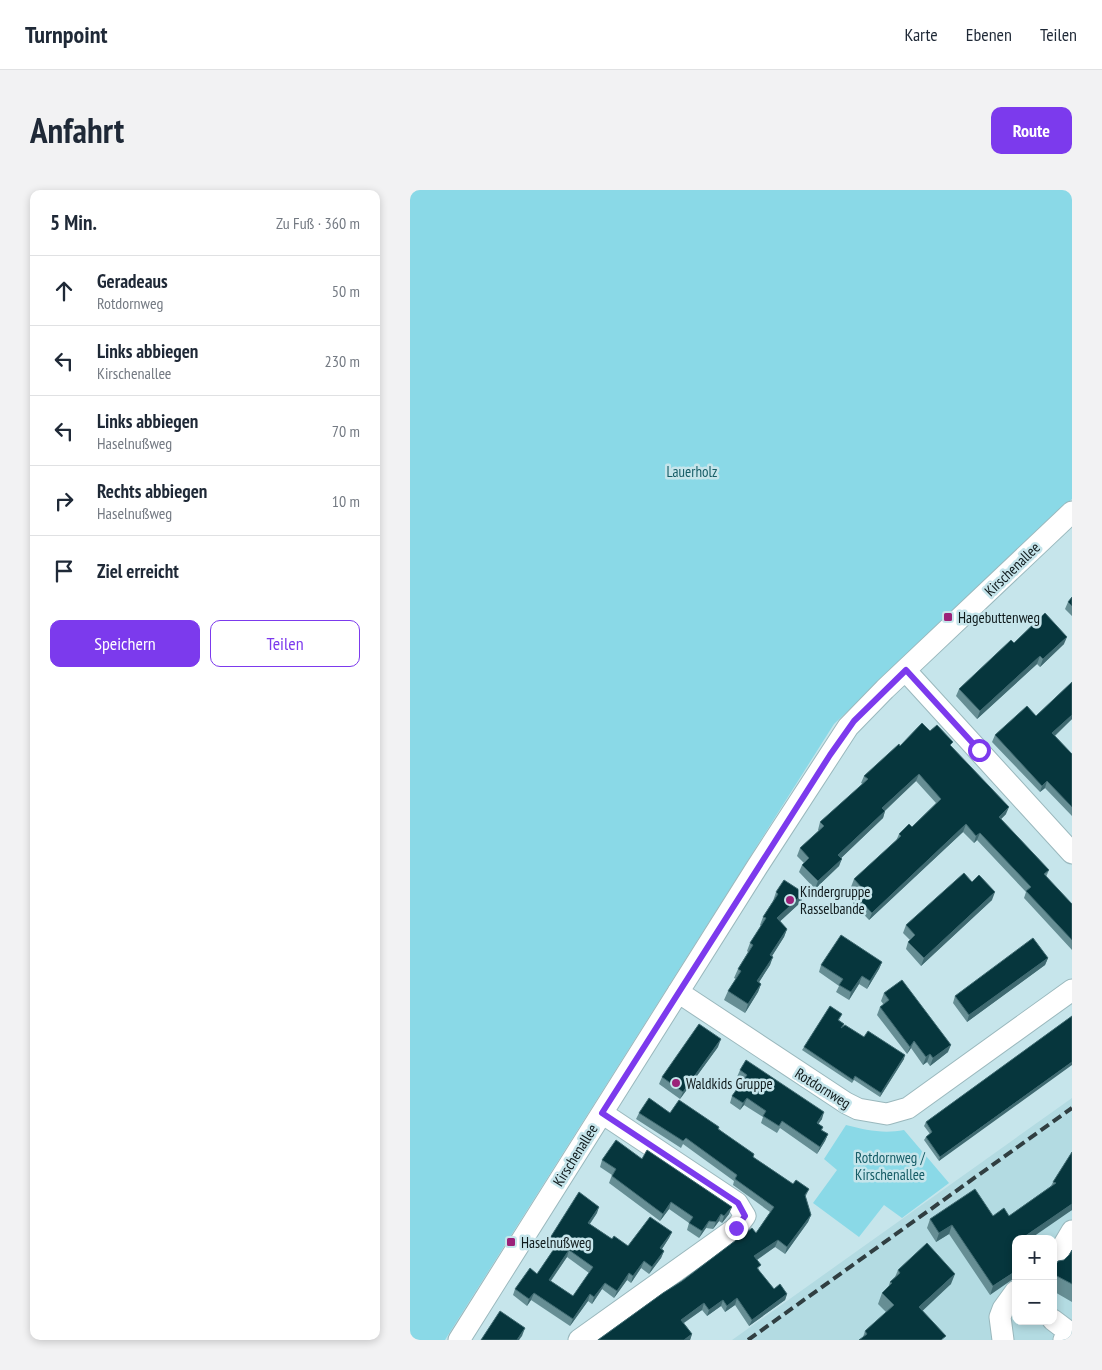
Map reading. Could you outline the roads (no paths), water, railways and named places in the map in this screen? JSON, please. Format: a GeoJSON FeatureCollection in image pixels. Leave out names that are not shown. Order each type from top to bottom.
{"type":"FeatureCollection","features":[{"type":"Feature","properties":{"kind":"street","name":"Kirschenallee"},"geometry":{"type":"LineString","coordinates":[[459,1340],[678,992],[848,727],[865,708],[1072,512]]}},
{"type":"Feature","properties":{"kind":"street"},"geometry":{"type":"LineString","coordinates":[[906,670],[1072,853]]}},
{"type":"Feature","properties":{"kind":"street","name":"Rotdornweg"},"geometry":{"type":"LineString","coordinates":[[678,992],[846,1103],[858,1109],[887,1114],[908,1108],[1072,990]]}},
{"type":"Feature","properties":{"kind":"street"},"geometry":{"type":"LineString","coordinates":[[579,1340],[736,1228],[745,1216],[738,1203],[602,1113]]}},
{"type":"Feature","properties":{"kind":"street"},"geometry":{"type":"LineString","coordinates":[[1057,1256],[1072,1231]]}},
{"type":"Feature","properties":{"kind":"street"},"geometry":{"type":"LineString","coordinates":[[1003,1340],[1000,1317],[1012,1297]]}},
{"type":"Feature","properties":{"kind":"street"},"geometry":{"type":"LineString","coordinates":[[1057,1323],[1066,1330],[1064,1340]]}},
{"type":"Feature","properties":{"kind":"railway"},"geometry":{"type":"LineString","coordinates":[[748,1340],[1072,1108]]}},
{"type":"Feature","properties":{"kind":"place","name":"Hagebuttenweg"},"geometry":{"type":"Point","coordinates":[948,617]}},
{"type":"Feature","properties":{"kind":"place","name":"Kindergruppe Rasselbande"},"geometry":{"type":"Point","coordinates":[790,900]}},
{"type":"Feature","properties":{"kind":"place","name":"Waldkids Gruppe"},"geometry":{"type":"Point","coordinates":[676,1083]}},
{"type":"Feature","properties":{"kind":"place","name":"Haselnußweg"},"geometry":{"type":"Point","coordinates":[511,1242]}},
{"type":"Feature","properties":{"kind":"park label","name":"Lauerholz"},"geometry":{"type":"Point","coordinates":[692,471]}},
{"type":"Feature","properties":{"kind":"park label","name":"Rotdornweg / Kirschenallee"},"geometry":{"type":"Point","coordinates":[890,1166]}}]}
